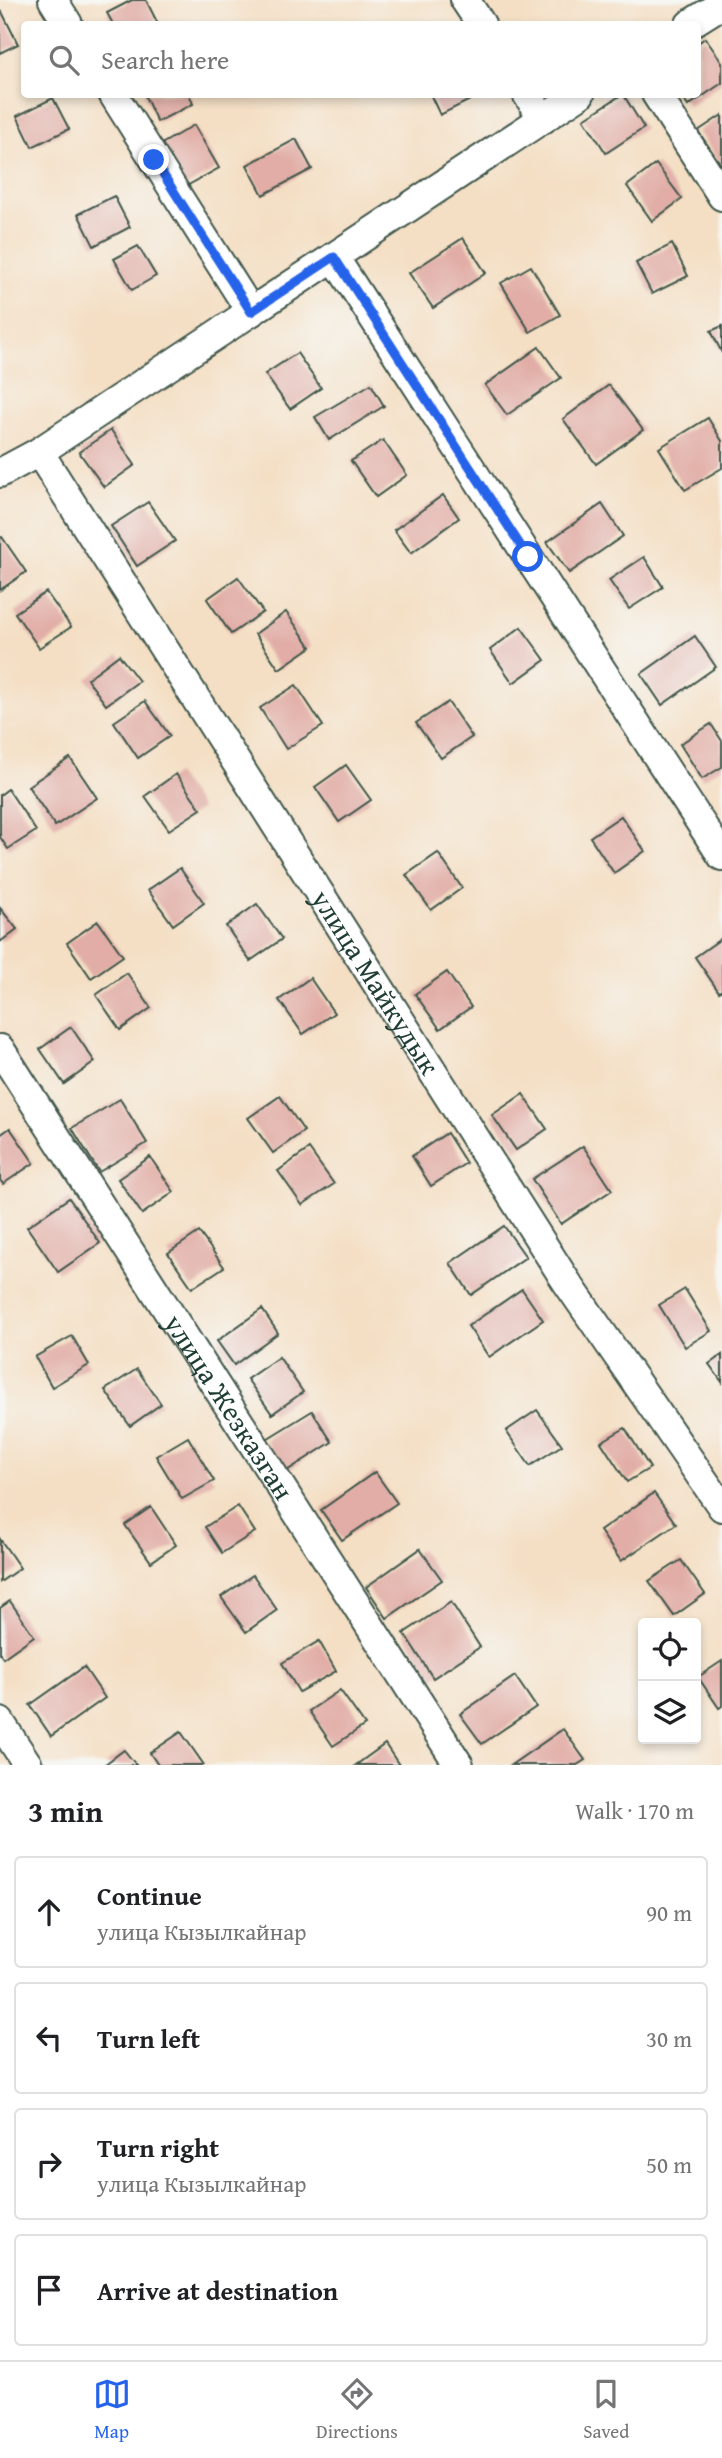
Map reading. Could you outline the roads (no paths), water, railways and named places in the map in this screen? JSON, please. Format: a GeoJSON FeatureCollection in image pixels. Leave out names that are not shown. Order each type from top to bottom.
{"type":"FeatureCollection","features":[{"type":"Feature","properties":{"kind":"street"},"geometry":{"type":"LineString","coordinates":[[53,0],[66,21]]}},
{"type":"Feature","properties":{"kind":"street"},"geometry":{"type":"LineString","coordinates":[[465,0],[479,21]]}},
{"type":"Feature","properties":{"kind":"street"},"geometry":{"type":"LineString","coordinates":[[695,21],[722,4]]}},
{"type":"Feature","properties":{"kind":"street"},"geometry":{"type":"LineString","coordinates":[[116,98],[251,312]]}},
{"type":"Feature","properties":{"kind":"street"},"geometry":{"type":"LineString","coordinates":[[530,98],[542,118]]}},
{"type":"Feature","properties":{"kind":"street"},"geometry":{"type":"LineString","coordinates":[[0,473],[39,452],[574,98]]}},
{"type":"Feature","properties":{"kind":"street"},"geometry":{"type":"LineString","coordinates":[[659,98],[722,196]]}},
{"type":"Feature","properties":{"kind":"street"},"geometry":{"type":"LineString","coordinates":[[334,257],[722,856]]}},
{"type":"Feature","properties":{"kind":"street","name":"улица Майкудык"},"geometry":{"type":"LineString","coordinates":[[39,452],[566,1281],[722,1507]]}},
{"type":"Feature","properties":{"kind":"street","name":"улица Жезказган"},"geometry":{"type":"LineString","coordinates":[[0,1049],[458,1765]]}},
{"type":"Feature","properties":{"kind":"street"},"geometry":{"type":"LineString","coordinates":[[0,1722],[28,1765]]}}]}
